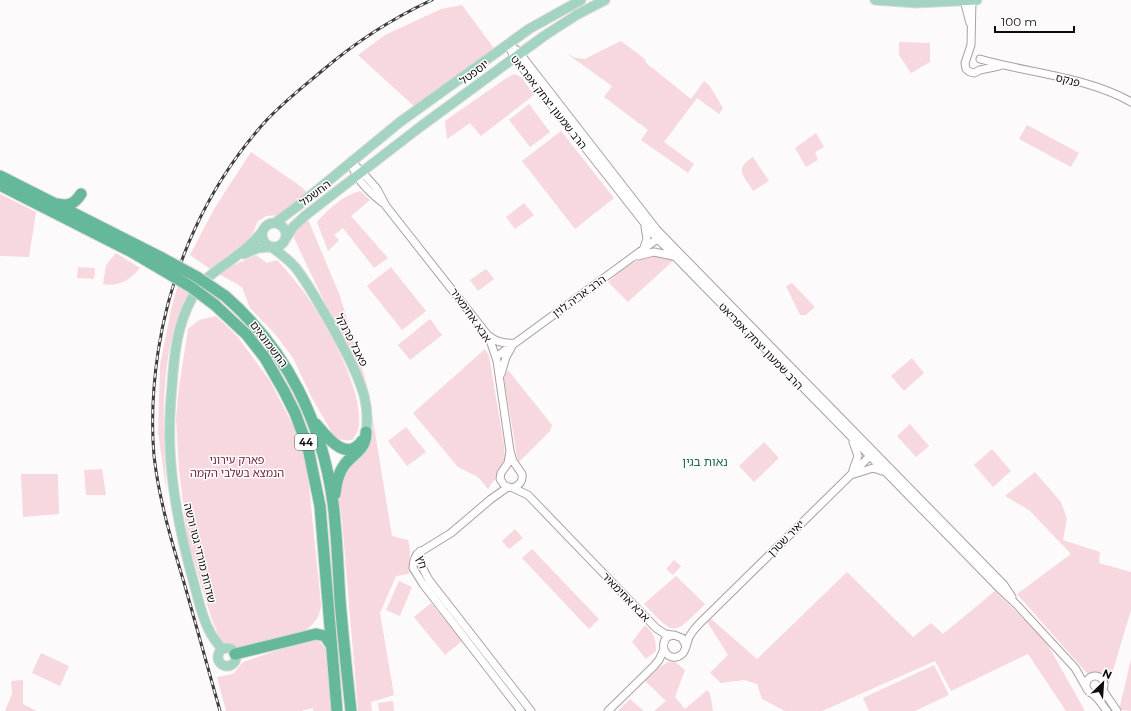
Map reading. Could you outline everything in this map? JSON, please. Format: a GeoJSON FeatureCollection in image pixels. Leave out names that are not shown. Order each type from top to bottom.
{"type":"FeatureCollection","features":[{"type":"Feature","properties":{"kind":"highway","name":"החשמונאים"},"geometry":{"type":"LineString","coordinates":[[1,179],[89,220],[158,261],[190,287],[215,304],[247,335],[266,358],[284,391],[303,433],[313,466],[320,506],[331,645]]}},
{"type":"Feature","properties":{"kind":"highway","name":"החשמונאים"},"geometry":{"type":"LineString","coordinates":[[1,179],[123,248],[197,278],[225,296],[257,326],[276,351],[296,386],[309,415],[322,451],[333,504],[351,711]]}},
{"type":"Feature","properties":{"kind":"highway"},"geometry":{"type":"LineString","coordinates":[[50,201],[62,205],[70,205],[76,201],[81,194],[78,205],[80,212],[89,220]]}},
{"type":"Feature","properties":{"kind":"highway"},"geometry":{"type":"LineString","coordinates":[[309,415],[328,438],[343,449],[356,447],[363,439],[366,432]]}},
{"type":"Feature","properties":{"kind":"highway"},"geometry":{"type":"LineString","coordinates":[[333,504],[335,488],[340,473],[345,464],[363,446],[366,432]]}},
{"type":"Feature","properties":{"kind":"highway"},"geometry":{"type":"LineString","coordinates":[[310,635],[321,626],[328,607]]}},
{"type":"Feature","properties":{"kind":"highway"},"geometry":{"type":"LineString","coordinates":[[235,654],[316,634],[325,636],[331,645]]}},
{"type":"Feature","properties":{"kind":"highway","name":"44"},"geometry":{"type":"LineString","coordinates":[[331,645],[337,711]]}},
{"type":"Feature","properties":{"kind":"main road","name":"יוספטל"},"geometry":{"type":"LineString","coordinates":[[351,161],[400,122],[542,20],[581,0]]}},
{"type":"Feature","properties":{"kind":"main road","name":"יוספטל"},"geometry":{"type":"LineString","coordinates":[[360,174],[517,55],[561,24],[586,9],[606,0]]}},
{"type":"Feature","properties":{"kind":"main road"},"geometry":{"type":"LineString","coordinates":[[875,0],[916,3],[977,0]]}},
{"type":"Feature","properties":{"kind":"main road","name":"החשמל"},"geometry":{"type":"LineString","coordinates":[[275,223],[302,203],[351,161]]}},
{"type":"Feature","properties":{"kind":"main road","name":"החשמל"},"geometry":{"type":"LineString","coordinates":[[286,239],[299,221],[360,174]]}},
{"type":"Feature","properties":{"kind":"main road"},"geometry":{"type":"LineString","coordinates":[[275,223],[283,226],[286,233],[286,239],[279,247],[270,247],[263,240],[262,232],[267,225],[275,223]]}},
{"type":"Feature","properties":{"kind":"main road","name":"שדרות מורדי גטו ורשה"},"geometry":{"type":"LineString","coordinates":[[222,649],[206,625],[183,543],[174,500],[171,470],[170,416],[175,350],[186,310],[192,298],[207,278],[250,245],[262,232]]}},
{"type":"Feature","properties":{"kind":"main road","name":"פאבל פרנקל"},"geometry":{"type":"LineString","coordinates":[[286,239],[287,249],[294,266]]}},
{"type":"Feature","properties":{"kind":"main road","name":"פאבל פרנקל"},"geometry":{"type":"LineString","coordinates":[[270,247],[285,257],[294,266],[316,299],[354,368],[367,409],[366,432]]}},
{"type":"Feature","properties":{"kind":"main road","name":"שדרות מורדי גטו ורשה"},"geometry":{"type":"LineString","coordinates":[[230,261],[251,250],[270,247]]}},
{"type":"Feature","properties":{"kind":"main road"},"geometry":{"type":"LineString","coordinates":[[230,648],[235,654],[234,662],[229,665],[223,665],[219,661],[218,656],[222,649],[230,648]]}},
{"type":"Feature","properties":{"kind":"street"},"geometry":{"type":"LineString","coordinates":[[964,0],[971,25]]}},
{"type":"Feature","properties":{"kind":"street"},"geometry":{"type":"LineString","coordinates":[[971,44],[982,64],[980,70],[974,73],[968,71],[965,65],[968,59],[971,44],[971,25],[973,14],[972,0]]}},
{"type":"Feature","properties":{"kind":"street","name":"הרב שמעון יצחק אפריאט"},"geometry":{"type":"LineString","coordinates":[[508,44],[638,206],[675,258],[850,437],[871,454],[886,474],[1000,590],[1017,605],[1075,668],[1086,687]]}},
{"type":"Feature","properties":{"kind":"street","name":"הרב שמעון יצחק אפריאט"},"geometry":{"type":"LineString","coordinates":[[517,55],[642,222],[660,237],[871,454],[1004,585],[1017,605]]}},
{"type":"Feature","properties":{"kind":"street"},"geometry":{"type":"LineString","coordinates":[[968,59],[973,56],[978,58]]}},
{"type":"Feature","properties":{"kind":"street","name":"פנקס"},"geometry":{"type":"LineString","coordinates":[[978,58],[1083,84],[1117,94],[1131,102]]}},
{"type":"Feature","properties":{"kind":"street","name":"פנקס"},"geometry":{"type":"LineString","coordinates":[[980,70],[1003,65]]}},
{"type":"Feature","properties":{"kind":"street","name":"אבא אחימאיר"},"geometry":{"type":"LineString","coordinates":[[351,161],[353,168],[360,174],[372,194],[386,206],[490,340],[496,357],[510,451],[509,460],[505,468]]}},
{"type":"Feature","properties":{"kind":"street"},"geometry":{"type":"LineString","coordinates":[[642,222],[647,233],[646,243],[643,250]]}},
{"type":"Feature","properties":{"kind":"street","name":"הרב אריה לוין"},"geometry":{"type":"LineString","coordinates":[[496,357],[660,237]]}},
{"type":"Feature","properties":{"kind":"street"},"geometry":{"type":"LineString","coordinates":[[631,259],[654,252],[666,254],[675,258]]}},
{"type":"Feature","properties":{"kind":"street"},"geometry":{"type":"LineString","coordinates":[[486,333],[495,341],[506,344],[515,343]]}},
{"type":"Feature","properties":{"kind":"street"},"geometry":{"type":"LineString","coordinates":[[500,383],[504,361],[508,352],[515,343]]}},
{"type":"Feature","properties":{"kind":"street"},"geometry":{"type":"LineString","coordinates":[[850,437],[858,456],[857,462],[850,475]]}},
{"type":"Feature","properties":{"kind":"street"},"geometry":{"type":"LineString","coordinates":[[420,551],[451,533],[491,499],[519,484],[522,474],[513,461],[510,451]]}},
{"type":"Feature","properties":{"kind":"street","name":"יאיר שטרן"},"geometry":{"type":"LineString","coordinates":[[686,646],[690,635],[699,624],[871,454]]}},
{"type":"Feature","properties":{"kind":"street"},"geometry":{"type":"LineString","coordinates":[[491,499],[497,488],[501,472],[505,468],[512,466],[518,468]]}},
{"type":"Feature","properties":{"kind":"street"},"geometry":{"type":"LineString","coordinates":[[850,475],[873,468],[881,470],[886,474]]}},
{"type":"Feature","properties":{"kind":"street","name":"אבא אחימאיר"},"geometry":{"type":"LineString","coordinates":[[522,478],[528,495],[656,628],[665,634],[674,635]]}},
{"type":"Feature","properties":{"kind":"street"},"geometry":{"type":"LineString","coordinates":[[500,479],[503,484],[511,487]]}},
{"type":"Feature","properties":{"kind":"street","name":"אבא אחימאיר"},"geometry":{"type":"LineString","coordinates":[[511,487],[528,495]]}},
{"type":"Feature","properties":{"kind":"street","name":"חץ"},"geometry":{"type":"LineString","coordinates":[[420,551],[415,557],[413,564],[418,577],[521,711]]}},
{"type":"Feature","properties":{"kind":"street","name":"חץ"},"geometry":{"type":"LineString","coordinates":[[420,551],[419,557],[429,580],[531,711]]}},
{"type":"Feature","properties":{"kind":"street","name":"יאיר שטרן"},"geometry":{"type":"LineString","coordinates":[[674,635],[688,632],[699,624]]}},
{"type":"Feature","properties":{"kind":"street","name":"אבא אחימאיר"},"geometry":{"type":"LineString","coordinates":[[656,628],[664,647]]}},
{"type":"Feature","properties":{"kind":"street"},"geometry":{"type":"LineString","coordinates":[[608,711],[659,660],[667,637],[674,635],[682,638],[686,646],[681,655],[664,660],[654,666]]}},
{"type":"Feature","properties":{"kind":"street"},"geometry":{"type":"LineString","coordinates":[[664,647],[668,655],[672,657]]}},
{"type":"Feature","properties":{"kind":"street","name":"הרב שמעון יצחק אפריאט"},"geometry":{"type":"LineString","coordinates":[[1075,668],[1090,678]]}},
{"type":"Feature","properties":{"kind":"street"},"geometry":{"type":"LineString","coordinates":[[1093,694],[1098,693],[1102,689],[1103,683],[1100,679],[1095,677],[1090,678],[1087,681],[1086,687],[1107,711]]}},
{"type":"Feature","properties":{"kind":"street"},"geometry":{"type":"LineString","coordinates":[[1102,689],[1116,711]]}},
{"type":"Feature","properties":{"kind":"green space"},"geometry":{"type":"Polygon","coordinates":[[[462,5],[496,51],[416,108],[358,55],[385,35],[441,9],[462,5]]]}},
{"type":"Feature","properties":{"kind":"green space"},"geometry":{"type":"Polygon","coordinates":[[[621,41],[646,60],[645,62],[691,99],[704,81],[709,85],[723,108],[719,114],[697,98],[664,142],[694,164],[688,173],[641,140],[648,130],[604,97],[612,86],[566,53],[576,58],[585,59],[621,41]]]}},
{"type":"Feature","properties":{"kind":"green space"},"geometry":{"type":"Polygon","coordinates":[[[899,42],[930,43],[930,62],[911,73],[899,55],[899,42]]]}},
{"type":"Feature","properties":{"kind":"green space"},"geometry":{"type":"Polygon","coordinates":[[[515,74],[522,78],[534,95],[481,136],[470,123],[447,139],[445,121],[508,77],[515,74]]]}},
{"type":"Feature","properties":{"kind":"green space"},"geometry":{"type":"Polygon","coordinates":[[[529,104],[550,132],[530,147],[509,120],[529,104]]]}},
{"type":"Feature","properties":{"kind":"green space"},"geometry":{"type":"Polygon","coordinates":[[[1027,125],[1079,153],[1071,167],[1019,139],[1027,125]]]}},
{"type":"Feature","properties":{"kind":"green space"},"geometry":{"type":"Polygon","coordinates":[[[561,131],[614,198],[575,229],[522,161],[561,131]]]}},
{"type":"Feature","properties":{"kind":"green space"},"geometry":{"type":"Polygon","coordinates":[[[816,133],[824,147],[815,152],[818,160],[806,167],[795,148],[816,133]]]}},
{"type":"Feature","properties":{"kind":"green space"},"geometry":{"type":"Polygon","coordinates":[[[251,152],[303,188],[308,194],[279,215],[266,216],[257,222],[254,231],[248,240],[210,269],[190,255],[214,209],[251,152]]]}},
{"type":"Feature","properties":{"kind":"green space"},"geometry":{"type":"Polygon","coordinates":[[[753,157],[769,181],[753,191],[742,172],[742,169],[747,161],[753,157]]]}},
{"type":"Feature","properties":{"kind":"green space"},"geometry":{"type":"Polygon","coordinates":[[[360,191],[370,200],[351,216],[388,258],[374,268],[343,228],[334,235],[339,240],[328,251],[317,222],[342,199],[360,191]]]}},
{"type":"Feature","properties":{"kind":"green space"},"geometry":{"type":"Polygon","coordinates":[[[0,194],[36,212],[29,257],[0,256],[0,194]]]}},
{"type":"Feature","properties":{"kind":"green space"},"geometry":{"type":"Polygon","coordinates":[[[524,203],[534,215],[515,229],[506,217],[524,203]]]}},
{"type":"Feature","properties":{"kind":"green space"},"geometry":{"type":"Polygon","coordinates":[[[307,217],[340,296],[366,382],[392,536],[408,540],[410,548],[409,574],[396,576],[380,613],[394,695],[371,702],[372,711],[358,711],[342,520],[338,493],[343,477],[365,447],[362,381],[294,238],[297,229],[307,217]]]}},
{"type":"Feature","properties":{"kind":"green space"},"geometry":{"type":"Polygon","coordinates":[[[116,253],[140,268],[124,282],[109,285],[103,284],[106,265],[116,253]]]}},
{"type":"Feature","properties":{"kind":"green space"},"geometry":{"type":"Polygon","coordinates":[[[256,255],[267,263],[277,260],[308,298],[334,341],[355,393],[358,409],[359,424],[356,434],[352,440],[342,440],[333,434],[313,400],[293,358],[275,334],[250,308],[242,287],[219,274],[231,266],[256,255]]]}},
{"type":"Feature","properties":{"kind":"green space"},"geometry":{"type":"Polygon","coordinates":[[[657,255],[674,260],[628,302],[608,282],[636,261],[649,256],[657,255]]]}},
{"type":"Feature","properties":{"kind":"green space"},"geometry":{"type":"Polygon","coordinates":[[[78,267],[95,268],[94,279],[77,278],[78,267]]]}},
{"type":"Feature","properties":{"kind":"green space"},"geometry":{"type":"Polygon","coordinates":[[[391,267],[426,311],[402,330],[367,286],[391,267]]]}},
{"type":"Feature","properties":{"kind":"green space"},"geometry":{"type":"Polygon","coordinates":[[[486,269],[494,279],[478,291],[470,280],[486,269]]]}},
{"type":"Feature","properties":{"kind":"green space"},"geometry":{"type":"Polygon","coordinates":[[[792,283],[815,307],[806,315],[800,315],[786,286],[792,283]]]}},
{"type":"Feature","properties":{"kind":"green space"},"geometry":{"type":"Polygon","coordinates":[[[178,284],[190,292],[182,306],[173,332],[166,378],[164,401],[164,449],[167,494],[158,433],[160,365],[178,284]]]}},
{"type":"Feature","properties":{"kind":"green space","name":"פארק עירוני הנמצא בשלבי הקמה"},"geometry":{"type":"Polygon","coordinates":[[[216,316],[237,336],[270,381],[301,441],[307,466],[321,605],[319,614],[315,621],[303,632],[237,650],[233,645],[224,644],[219,637],[211,617],[188,542],[179,470],[176,419],[179,387],[188,329],[199,320],[216,316]]]}},
{"type":"Feature","properties":{"kind":"green space"},"geometry":{"type":"Polygon","coordinates":[[[430,319],[442,335],[410,360],[398,345],[430,319]]]}},
{"type":"Feature","properties":{"kind":"green space"},"geometry":{"type":"Polygon","coordinates":[[[485,349],[489,356],[505,459],[497,476],[488,489],[478,477],[458,467],[413,413],[485,349]]]}},
{"type":"Feature","properties":{"kind":"green space"},"geometry":{"type":"Polygon","coordinates":[[[912,358],[924,373],[904,391],[891,376],[912,358]]]}},
{"type":"Feature","properties":{"kind":"green space"},"geometry":{"type":"Polygon","coordinates":[[[508,370],[552,425],[550,431],[518,463],[504,378],[508,370]]]}},
{"type":"Feature","properties":{"kind":"green space"},"geometry":{"type":"Polygon","coordinates":[[[910,424],[929,446],[916,457],[897,436],[910,424]]]}},
{"type":"Feature","properties":{"kind":"green space"},"geometry":{"type":"Polygon","coordinates":[[[406,427],[426,452],[407,466],[388,441],[406,427]]]}},
{"type":"Feature","properties":{"kind":"green space"},"geometry":{"type":"Polygon","coordinates":[[[764,442],[779,458],[754,482],[739,466],[764,442]]]}},
{"type":"Feature","properties":{"kind":"green space"},"geometry":{"type":"Polygon","coordinates":[[[992,449],[1011,471],[993,487],[974,465],[992,449]]]}},
{"type":"Feature","properties":{"kind":"green space"},"geometry":{"type":"Polygon","coordinates":[[[102,469],[106,495],[86,495],[84,470],[102,469]]]}},
{"type":"Feature","properties":{"kind":"green space"},"geometry":{"type":"Polygon","coordinates":[[[1035,472],[1061,502],[1067,519],[1063,540],[1100,552],[1099,563],[1131,572],[1131,610],[1109,684],[1105,683],[1100,676],[1091,675],[1086,672],[1017,594],[1071,554],[1029,510],[1005,496],[1035,472]]]}},
{"type":"Feature","properties":{"kind":"green space"},"geometry":{"type":"Polygon","coordinates":[[[21,474],[58,474],[59,514],[23,517],[21,474]]]}},
{"type":"Feature","properties":{"kind":"green space"},"geometry":{"type":"Polygon","coordinates":[[[515,529],[523,538],[509,549],[502,541],[515,529]]]}},
{"type":"Feature","properties":{"kind":"green space"},"geometry":{"type":"Polygon","coordinates":[[[532,549],[599,619],[589,629],[522,558],[532,549]]]}},
{"type":"Feature","properties":{"kind":"green space"},"geometry":{"type":"Polygon","coordinates":[[[674,560],[681,566],[673,575],[666,569],[674,560]]]}},
{"type":"Feature","properties":{"kind":"green space"},"geometry":{"type":"Polygon","coordinates":[[[847,572],[913,637],[931,623],[943,634],[995,591],[1045,640],[1085,711],[1066,711],[1028,654],[951,691],[935,661],[822,711],[785,711],[762,699],[757,684],[744,680],[721,683],[710,673],[728,655],[706,620],[709,617],[757,659],[847,572]]]}},
{"type":"Feature","properties":{"kind":"green space"},"geometry":{"type":"Polygon","coordinates":[[[676,576],[705,604],[680,627],[674,628],[669,627],[644,604],[676,576]]]}},
{"type":"Feature","properties":{"kind":"green space"},"geometry":{"type":"Polygon","coordinates":[[[399,581],[412,587],[400,616],[386,610],[399,581]]]}},
{"type":"Feature","properties":{"kind":"green space"},"geometry":{"type":"Polygon","coordinates":[[[431,603],[462,641],[445,655],[414,617],[431,603]]]}},
{"type":"Feature","properties":{"kind":"green space"},"geometry":{"type":"Polygon","coordinates":[[[645,625],[651,631],[656,647],[656,651],[646,659],[632,642],[645,625]]]}},
{"type":"Feature","properties":{"kind":"green space"},"geometry":{"type":"Polygon","coordinates":[[[311,639],[320,642],[328,655],[331,675],[332,711],[313,711],[313,708],[301,711],[226,711],[217,677],[233,674],[243,662],[311,639]]]}},
{"type":"Feature","properties":{"kind":"green space"},"geometry":{"type":"Polygon","coordinates":[[[41,653],[69,666],[60,686],[32,673],[41,653]]]}},
{"type":"Feature","properties":{"kind":"green space"},"geometry":{"type":"Polygon","coordinates":[[[1131,659],[1131,711],[1119,710],[1131,659]]]}},
{"type":"Feature","properties":{"kind":"green space"},"geometry":{"type":"Polygon","coordinates":[[[668,662],[675,662],[685,670],[675,697],[685,709],[707,690],[710,693],[713,711],[654,711],[666,701],[645,681],[660,667],[668,662]]]}},
{"type":"Feature","properties":{"kind":"green space"},"geometry":{"type":"Polygon","coordinates":[[[934,665],[949,695],[915,711],[869,711],[863,698],[934,665]]]}},
{"type":"Feature","properties":{"kind":"green space"},"geometry":{"type":"Polygon","coordinates":[[[23,680],[23,704],[37,711],[5,711],[12,694],[11,681],[23,680]]]}},
{"type":"Feature","properties":{"kind":"green space"},"geometry":{"type":"Polygon","coordinates":[[[630,699],[644,711],[618,711],[630,699]]]}},
{"type":"Feature","properties":{"kind":"green space"},"geometry":{"type":"Polygon","coordinates":[[[393,701],[394,711],[379,711],[378,703],[393,701]]]}},
{"type":"Feature","properties":{"kind":"railway"},"geometry":{"type":"LineString","coordinates":[[220,711],[166,521],[154,456],[153,404],[155,378],[164,320],[172,289],[194,230],[209,201],[225,174],[264,123],[293,95],[348,50],[375,31],[432,0]]}},
{"type":"Feature","properties":{"kind":"district","name":"נאות בגין"},"geometry":{"type":"Point","coordinates":[705,462]}}]}
